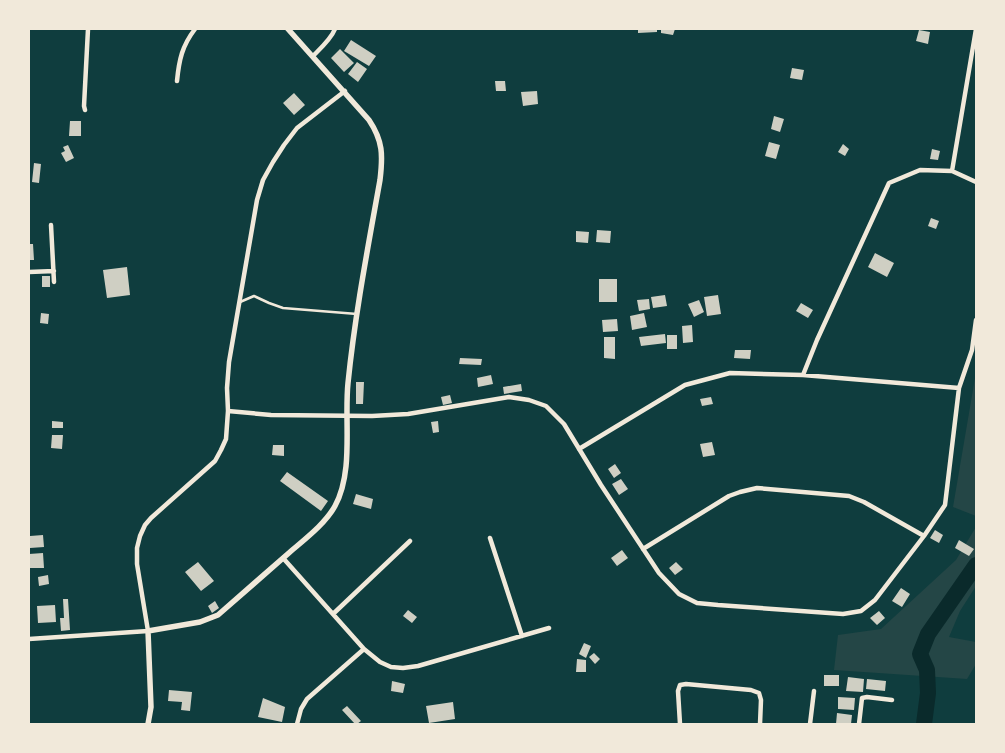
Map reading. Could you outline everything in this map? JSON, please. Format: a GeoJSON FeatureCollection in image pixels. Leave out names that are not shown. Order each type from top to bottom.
{"type":"FeatureCollection","features":[{"type":"Feature","properties":{"kind":"street"},"geometry":{"type":"LineString","coordinates":[[85,110],[88,29]]}},
{"type":"Feature","properties":{"kind":"street"},"geometry":{"type":"LineString","coordinates":[[177,81],[182,51],[195,29]]}},
{"type":"Feature","properties":{"kind":"street"},"geometry":{"type":"LineString","coordinates":[[29,639],[148,631],[200,622],[218,615],[318,528],[334,508],[345,475],[348,386],[356,314],[383,158],[380,141],[374,127],[345,91],[288,29]]}},
{"type":"Feature","properties":{"kind":"street"},"geometry":{"type":"LineString","coordinates":[[313,56],[335,29]]}},
{"type":"Feature","properties":{"kind":"street"},"geometry":{"type":"LineString","coordinates":[[952,171],[976,29]]}},
{"type":"Feature","properties":{"kind":"street"},"geometry":{"type":"LineString","coordinates":[[148,724],[151,707],[148,631],[137,564],[137,548],[140,536],[151,518],[215,461],[226,439],[229,362],[257,200],[272,162],[297,128],[345,91]]}},
{"type":"Feature","properties":{"kind":"street"},"geometry":{"type":"LineString","coordinates":[[803,375],[817,340],[889,183],[920,170],[952,171],[976,182]]}},
{"type":"Feature","properties":{"kind":"street"},"geometry":{"type":"LineString","coordinates":[[51,225],[54,282]]}},
{"type":"Feature","properties":{"kind":"street"},"geometry":{"type":"LineString","coordinates":[[29,272],[54,271]]}},
{"type":"Feature","properties":{"kind":"street"},"geometry":{"type":"LineString","coordinates":[[228,411],[271,415],[372,416],[408,414],[509,397],[529,400],[546,406],[564,424],[600,485],[659,573],[679,594],[697,603],[718,606],[843,614],[861,611],[875,600],[924,536],[945,504],[960,388],[972,350],[976,320]]}},
{"type":"Feature","properties":{"kind":"street"},"geometry":{"type":"LineString","coordinates":[[579,449],[685,385],[730,373],[803,375],[960,388]]}},
{"type":"Feature","properties":{"kind":"street"},"geometry":{"type":"LineString","coordinates":[[643,549],[729,496],[757,488],[848,496],[864,502],[924,536]]}},
{"type":"Feature","properties":{"kind":"street"},"geometry":{"type":"LineString","coordinates":[[490,538],[522,636]]}},
{"type":"Feature","properties":{"kind":"street"},"geometry":{"type":"LineString","coordinates":[[333,614],[410,541]]}},
{"type":"Feature","properties":{"kind":"street"},"geometry":{"type":"LineString","coordinates":[[283,558],[364,649],[380,662],[391,667],[418,666],[549,628]]}},
{"type":"Feature","properties":{"kind":"street"},"geometry":{"type":"LineString","coordinates":[[297,724],[301,709],[307,700],[364,649]]}},
{"type":"Feature","properties":{"kind":"street"},"geometry":{"type":"LineString","coordinates":[[680,724],[678,692],[680,686],[686,684],[751,690],[759,693],[761,700],[760,724]]}},
{"type":"Feature","properties":{"kind":"street"},"geometry":{"type":"LineString","coordinates":[[810,724],[814,691]]}},
{"type":"Feature","properties":{"kind":"street"},"geometry":{"type":"LineString","coordinates":[[859,724],[862,698],[892,700]]}},
{"type":"Feature","properties":{"kind":"lane"},"geometry":{"type":"LineString","coordinates":[[238,303],[254,296],[283,308],[356,314]]}},
{"type":"Feature","properties":{"kind":"shaded area"},"geometry":{"type":"Polygon","coordinates":[[[976,372],[976,516],[953,507],[976,372]]]}},
{"type":"Feature","properties":{"kind":"shaded area"},"geometry":{"type":"Polygon","coordinates":[[[976,527],[976,586],[960,611],[949,637],[976,642],[976,664],[967,679],[834,670],[838,635],[881,629],[956,560],[976,527]]]}},
{"type":"Feature","properties":{"kind":"building"},"geometry":{"type":"Polygon","coordinates":[[[638,29],[657,29],[657,32],[638,33],[638,29]]]}},
{"type":"Feature","properties":{"kind":"building"},"geometry":{"type":"Polygon","coordinates":[[[661,29],[675,29],[673,35],[661,33],[661,29]]]}},
{"type":"Feature","properties":{"kind":"building"},"geometry":{"type":"Polygon","coordinates":[[[919,30],[930,32],[928,44],[916,41],[919,30]]]}},
{"type":"Feature","properties":{"kind":"building"},"geometry":{"type":"Polygon","coordinates":[[[351,40],[376,56],[369,66],[344,51],[351,40]]]}},
{"type":"Feature","properties":{"kind":"building"},"geometry":{"type":"Polygon","coordinates":[[[340,49],[354,63],[344,72],[331,58],[340,49]]]}},
{"type":"Feature","properties":{"kind":"building"},"geometry":{"type":"Polygon","coordinates":[[[357,62],[367,69],[358,82],[348,74],[357,62]]]}},
{"type":"Feature","properties":{"kind":"building"},"geometry":{"type":"Polygon","coordinates":[[[792,68],[804,70],[802,80],[790,78],[792,68]]]}},
{"type":"Feature","properties":{"kind":"building"},"geometry":{"type":"Polygon","coordinates":[[[495,81],[505,81],[506,91],[496,91],[495,81]]]}},
{"type":"Feature","properties":{"kind":"building"},"geometry":{"type":"Polygon","coordinates":[[[537,91],[538,104],[523,106],[521,92],[537,91]]]}},
{"type":"Feature","properties":{"kind":"building"},"geometry":{"type":"Polygon","coordinates":[[[294,93],[305,105],[294,115],[283,103],[294,93]]]}},
{"type":"Feature","properties":{"kind":"building"},"geometry":{"type":"Polygon","coordinates":[[[774,116],[784,119],[780,132],[771,129],[774,116]]]}},
{"type":"Feature","properties":{"kind":"building"},"geometry":{"type":"Polygon","coordinates":[[[70,121],[81,121],[81,136],[69,136],[70,121]]]}},
{"type":"Feature","properties":{"kind":"building"},"geometry":{"type":"Polygon","coordinates":[[[769,142],[780,145],[776,159],[765,156],[769,142]]]}},
{"type":"Feature","properties":{"kind":"building"},"geometry":{"type":"Polygon","coordinates":[[[843,144],[849,149],[845,156],[838,152],[843,144]]]}},
{"type":"Feature","properties":{"kind":"building"},"geometry":{"type":"Polygon","coordinates":[[[68,145],[74,158],[66,162],[61,153],[65,151],[63,147],[68,145]]]}},
{"type":"Feature","properties":{"kind":"building"},"geometry":{"type":"Polygon","coordinates":[[[932,149],[940,151],[938,160],[930,159],[932,149]]]}},
{"type":"Feature","properties":{"kind":"building"},"geometry":{"type":"Polygon","coordinates":[[[34,163],[41,164],[39,183],[32,182],[34,163]]]}},
{"type":"Feature","properties":{"kind":"building"},"geometry":{"type":"Polygon","coordinates":[[[931,218],[939,221],[936,229],[928,226],[931,218]]]}},
{"type":"Feature","properties":{"kind":"building"},"geometry":{"type":"Polygon","coordinates":[[[597,230],[611,231],[610,243],[596,242],[597,230]]]}},
{"type":"Feature","properties":{"kind":"building"},"geometry":{"type":"Polygon","coordinates":[[[576,231],[589,232],[588,243],[576,242],[576,231]]]}},
{"type":"Feature","properties":{"kind":"building"},"geometry":{"type":"Polygon","coordinates":[[[29,244],[33,244],[34,260],[29,260],[29,244]]]}},
{"type":"Feature","properties":{"kind":"building"},"geometry":{"type":"Polygon","coordinates":[[[875,253],[894,263],[887,277],[868,267],[875,253]]]}},
{"type":"Feature","properties":{"kind":"building"},"geometry":{"type":"Polygon","coordinates":[[[127,267],[130,295],[107,298],[103,270],[127,267]]]}},
{"type":"Feature","properties":{"kind":"building"},"geometry":{"type":"Polygon","coordinates":[[[42,276],[50,276],[50,287],[42,287],[42,276]]]}},
{"type":"Feature","properties":{"kind":"building"},"geometry":{"type":"Polygon","coordinates":[[[599,279],[617,279],[617,302],[599,302],[599,279]]]}},
{"type":"Feature","properties":{"kind":"building"},"geometry":{"type":"Polygon","coordinates":[[[665,295],[667,306],[653,308],[651,297],[665,295]]]}},
{"type":"Feature","properties":{"kind":"building"},"geometry":{"type":"Polygon","coordinates":[[[718,295],[721,314],[707,316],[704,297],[718,295]]]}},
{"type":"Feature","properties":{"kind":"building"},"geometry":{"type":"Polygon","coordinates":[[[649,299],[650,309],[639,311],[637,300],[649,299]]]}},
{"type":"Feature","properties":{"kind":"building"},"geometry":{"type":"Polygon","coordinates":[[[699,300],[704,312],[694,317],[688,304],[699,300]]]}},
{"type":"Feature","properties":{"kind":"building"},"geometry":{"type":"Polygon","coordinates":[[[801,303],[813,310],[808,318],[796,311],[801,303]]]}},
{"type":"Feature","properties":{"kind":"building"},"geometry":{"type":"Polygon","coordinates":[[[41,313],[49,314],[48,324],[40,323],[41,313]]]}},
{"type":"Feature","properties":{"kind":"building"},"geometry":{"type":"Polygon","coordinates":[[[644,313],[647,327],[632,330],[630,316],[644,313]]]}},
{"type":"Feature","properties":{"kind":"building"},"geometry":{"type":"Polygon","coordinates":[[[617,319],[618,331],[603,332],[602,320],[617,319]]]}},
{"type":"Feature","properties":{"kind":"building"},"geometry":{"type":"Polygon","coordinates":[[[692,325],[693,342],[683,343],[682,326],[692,325]]]}},
{"type":"Feature","properties":{"kind":"building"},"geometry":{"type":"Polygon","coordinates":[[[665,334],[666,343],[641,346],[639,337],[665,334]]]}},
{"type":"Feature","properties":{"kind":"building"},"geometry":{"type":"Polygon","coordinates":[[[667,335],[677,335],[677,349],[667,349],[667,335]]]}},
{"type":"Feature","properties":{"kind":"building"},"geometry":{"type":"Polygon","coordinates":[[[604,337],[615,337],[615,359],[604,358],[604,337]]]}},
{"type":"Feature","properties":{"kind":"building"},"geometry":{"type":"Polygon","coordinates":[[[735,350],[751,350],[750,359],[734,358],[735,350]]]}},
{"type":"Feature","properties":{"kind":"building"},"geometry":{"type":"Polygon","coordinates":[[[460,358],[482,359],[481,365],[459,364],[460,358]]]}},
{"type":"Feature","properties":{"kind":"building"},"geometry":{"type":"Polygon","coordinates":[[[491,375],[493,384],[478,387],[477,378],[491,375]]]}},
{"type":"Feature","properties":{"kind":"building"},"geometry":{"type":"Polygon","coordinates":[[[356,382],[364,382],[363,404],[356,404],[356,382]]]}},
{"type":"Feature","properties":{"kind":"building"},"geometry":{"type":"Polygon","coordinates":[[[521,384],[522,391],[504,394],[503,387],[521,384]]]}},
{"type":"Feature","properties":{"kind":"building"},"geometry":{"type":"Polygon","coordinates":[[[450,395],[452,403],[443,405],[441,397],[450,395]]]}},
{"type":"Feature","properties":{"kind":"building"},"geometry":{"type":"Polygon","coordinates":[[[711,397],[713,404],[702,406],[700,399],[711,397]]]}},
{"type":"Feature","properties":{"kind":"building"},"geometry":{"type":"Polygon","coordinates":[[[52,421],[63,422],[63,428],[52,428],[52,421]]]}},
{"type":"Feature","properties":{"kind":"building"},"geometry":{"type":"Polygon","coordinates":[[[438,421],[439,432],[433,433],[431,422],[438,421]]]}},
{"type":"Feature","properties":{"kind":"building"},"geometry":{"type":"Polygon","coordinates":[[[52,435],[63,435],[62,449],[51,448],[52,435]]]}},
{"type":"Feature","properties":{"kind":"building"},"geometry":{"type":"Polygon","coordinates":[[[712,442],[715,455],[703,457],[700,444],[712,442]]]}},
{"type":"Feature","properties":{"kind":"building"},"geometry":{"type":"Polygon","coordinates":[[[273,445],[284,445],[284,456],[272,455],[273,445]]]}},
{"type":"Feature","properties":{"kind":"building"},"geometry":{"type":"Polygon","coordinates":[[[615,464],[621,473],[614,478],[608,469],[615,464]]]}},
{"type":"Feature","properties":{"kind":"building"},"geometry":{"type":"Polygon","coordinates":[[[287,472],[328,501],[321,511],[280,481],[287,472]]]}},
{"type":"Feature","properties":{"kind":"building"},"geometry":{"type":"Polygon","coordinates":[[[621,479],[628,489],[619,495],[612,484],[621,479]]]}},
{"type":"Feature","properties":{"kind":"building"},"geometry":{"type":"Polygon","coordinates":[[[356,494],[373,499],[371,509],[353,504],[356,494]]]}},
{"type":"Feature","properties":{"kind":"building"},"geometry":{"type":"Polygon","coordinates":[[[935,530],[943,535],[939,543],[930,538],[935,530]]]}},
{"type":"Feature","properties":{"kind":"building"},"geometry":{"type":"Polygon","coordinates":[[[43,535],[44,547],[30,548],[30,536],[43,535]]]}},
{"type":"Feature","properties":{"kind":"building"},"geometry":{"type":"Polygon","coordinates":[[[959,540],[974,549],[969,556],[955,548],[959,540]]]}},
{"type":"Feature","properties":{"kind":"building"},"geometry":{"type":"Polygon","coordinates":[[[622,550],[628,558],[617,566],[611,558],[622,550]]]}},
{"type":"Feature","properties":{"kind":"building"},"geometry":{"type":"Polygon","coordinates":[[[43,553],[44,568],[30,568],[29,554],[43,553]]]}},
{"type":"Feature","properties":{"kind":"building"},"geometry":{"type":"Polygon","coordinates":[[[198,562],[214,581],[201,591],[185,572],[198,562]]]}},
{"type":"Feature","properties":{"kind":"building"},"geometry":{"type":"Polygon","coordinates":[[[676,562],[683,569],[675,575],[669,568],[676,562]]]}},
{"type":"Feature","properties":{"kind":"building"},"geometry":{"type":"Polygon","coordinates":[[[48,575],[49,584],[39,586],[38,577],[48,575]]]}},
{"type":"Feature","properties":{"kind":"building"},"geometry":{"type":"Polygon","coordinates":[[[901,588],[910,594],[902,607],[892,601],[901,588]]]}},
{"type":"Feature","properties":{"kind":"building"},"geometry":{"type":"Polygon","coordinates":[[[63,599],[68,599],[70,630],[61,631],[60,618],[64,618],[63,599]]]}},
{"type":"Feature","properties":{"kind":"building"},"geometry":{"type":"Polygon","coordinates":[[[215,601],[219,608],[212,613],[208,606],[215,601]]]}},
{"type":"Feature","properties":{"kind":"building"},"geometry":{"type":"Polygon","coordinates":[[[55,605],[56,622],[38,623],[37,606],[55,605]]]}},
{"type":"Feature","properties":{"kind":"building"},"geometry":{"type":"Polygon","coordinates":[[[408,610],[417,617],[412,623],[403,616],[408,610]]]}},
{"type":"Feature","properties":{"kind":"building"},"geometry":{"type":"Polygon","coordinates":[[[879,611],[885,618],[877,625],[870,618],[879,611]]]}},
{"type":"Feature","properties":{"kind":"building"},"geometry":{"type":"Polygon","coordinates":[[[584,643],[591,646],[586,658],[579,654],[584,643]]]}},
{"type":"Feature","properties":{"kind":"building"},"geometry":{"type":"Polygon","coordinates":[[[594,653],[600,659],[595,664],[589,657],[594,653]]]}},
{"type":"Feature","properties":{"kind":"building"},"geometry":{"type":"Polygon","coordinates":[[[577,659],[586,660],[586,672],[576,672],[577,659]]]}},
{"type":"Feature","properties":{"kind":"building"},"geometry":{"type":"Polygon","coordinates":[[[824,675],[839,675],[839,686],[824,686],[824,675]]]}},
{"type":"Feature","properties":{"kind":"building"},"geometry":{"type":"Polygon","coordinates":[[[848,677],[864,679],[863,692],[846,691],[848,677]]]}},
{"type":"Feature","properties":{"kind":"building"},"geometry":{"type":"Polygon","coordinates":[[[867,679],[886,681],[885,691],[866,689],[867,679]]]}},
{"type":"Feature","properties":{"kind":"building"},"geometry":{"type":"Polygon","coordinates":[[[392,681],[405,684],[403,693],[391,691],[392,681]]]}},
{"type":"Feature","properties":{"kind":"building"},"geometry":{"type":"Polygon","coordinates":[[[169,690],[192,692],[190,711],[181,710],[182,702],[168,701],[169,690]]]}},
{"type":"Feature","properties":{"kind":"building"},"geometry":{"type":"Polygon","coordinates":[[[838,697],[855,698],[854,710],[838,709],[838,697]]]}},
{"type":"Feature","properties":{"kind":"building"},"geometry":{"type":"Polygon","coordinates":[[[263,698],[285,707],[282,722],[258,717],[263,698]]]}},
{"type":"Feature","properties":{"kind":"building"},"geometry":{"type":"Polygon","coordinates":[[[453,702],[455,719],[429,723],[426,706],[453,702]]]}},
{"type":"Feature","properties":{"kind":"building"},"geometry":{"type":"Polygon","coordinates":[[[347,706],[361,721],[357,724],[342,710],[347,706]]]}},
{"type":"Feature","properties":{"kind":"building"},"geometry":{"type":"Polygon","coordinates":[[[837,713],[852,715],[851,724],[836,724],[837,713]]]}},
{"type":"Feature","properties":{"kind":"waterway"},"geometry":{"type":"LineString","coordinates":[[924,724],[928,693],[927,670],[920,654],[928,634],[976,565]]}}]}
